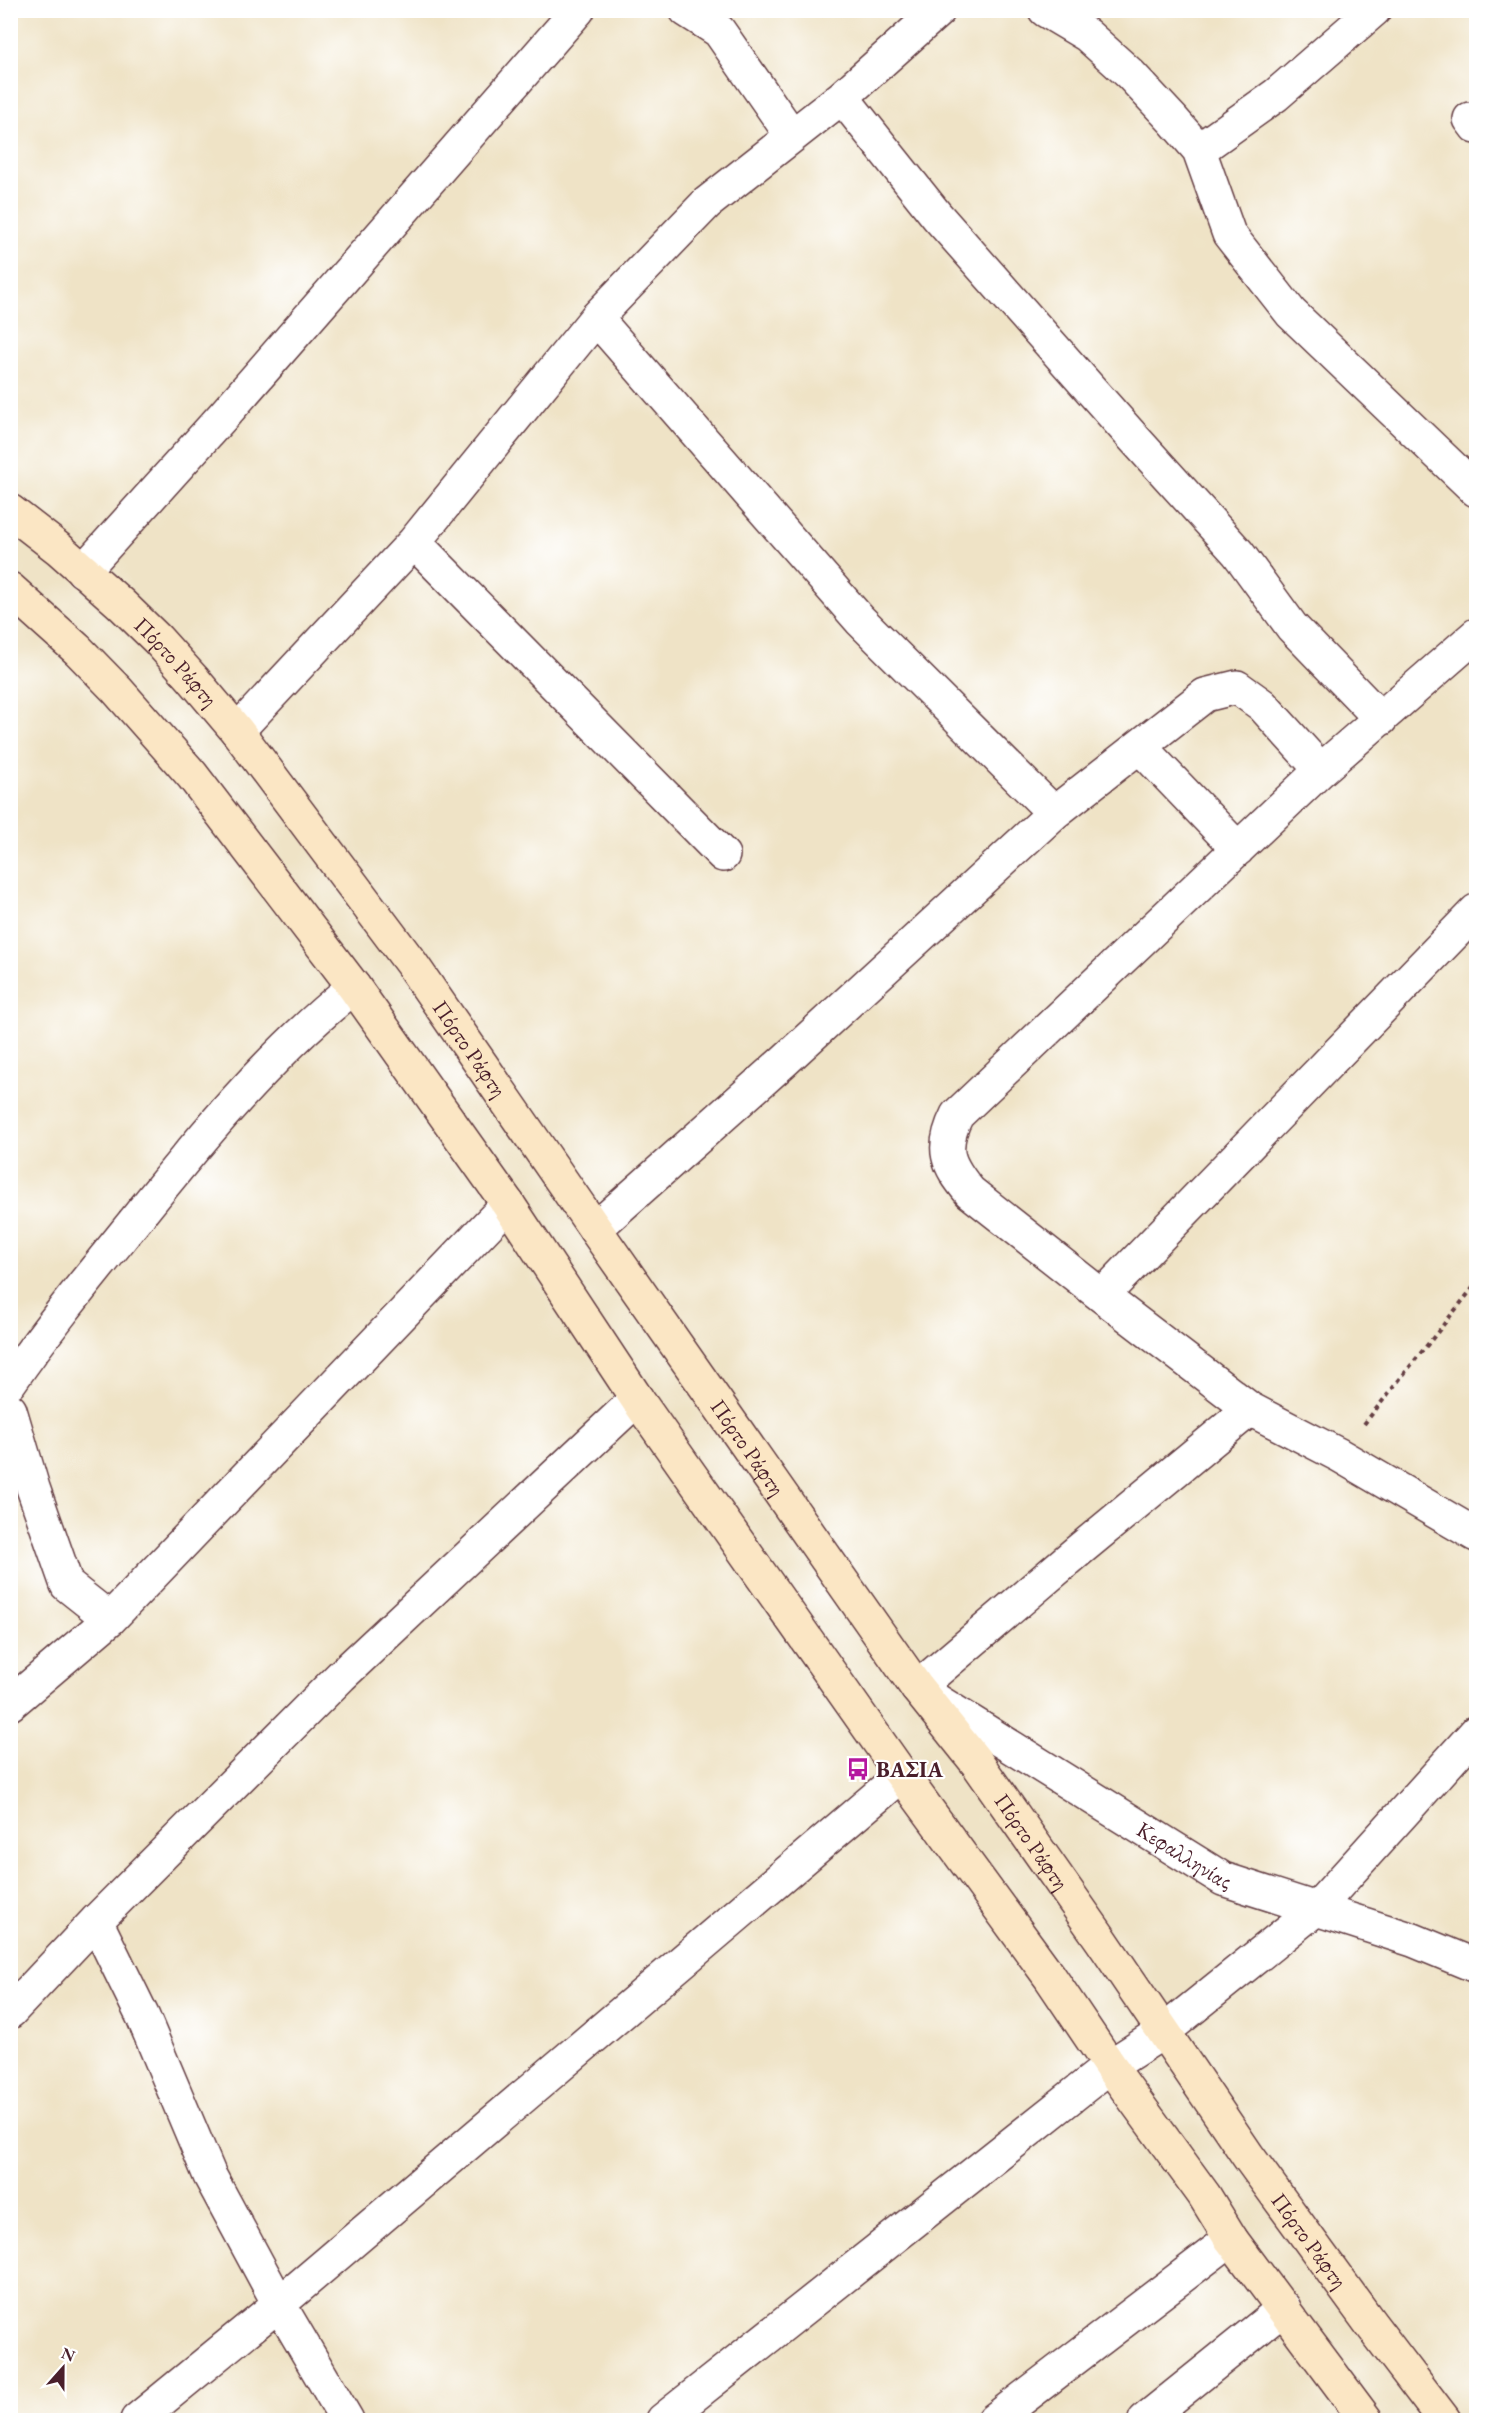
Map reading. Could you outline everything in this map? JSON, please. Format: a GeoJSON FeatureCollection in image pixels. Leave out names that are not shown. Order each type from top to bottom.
{"type":"FeatureCollection","features":[{"type":"Feature","properties":{"kind":"main road","name":"Πόρτο Ράφτη"},"geometry":{"type":"LineString","coordinates":[[10,511],[83,571],[157,639],[237,731],[411,963],[594,1229],[917,1688],[977,1763],[1248,2156],[1444,2421]]}},
{"type":"Feature","properties":{"kind":"main road"},"geometry":{"type":"LineString","coordinates":[[10,589],[78,650],[117,690],[192,775],[354,987],[508,1204],[637,1399],[902,1775],[1050,1977],[1110,2066],[1204,2196],[1231,2239],[1366,2421]]}},
{"type":"Feature","properties":{"kind":"street"},"geometry":{"type":"LineString","coordinates":[[83,571],[578,10]]}},
{"type":"Feature","properties":{"kind":"street"},"geometry":{"type":"LineString","coordinates":[[686,10],[719,31],[792,136]]}},
{"type":"Feature","properties":{"kind":"street"},"geometry":{"type":"LineString","coordinates":[[237,731],[414,542],[596,318],[707,203],[842,97],[939,10]]}},
{"type":"Feature","properties":{"kind":"street"},"geometry":{"type":"LineString","coordinates":[[1045,10],[1087,35],[1121,66],[1199,150],[1229,234],[1291,313],[1476,490]]}},
{"type":"Feature","properties":{"kind":"street"},"geometry":{"type":"LineString","coordinates":[[1199,150],[1276,95],[1374,10]]}},
{"type":"Feature","properties":{"kind":"street"},"geometry":{"type":"LineString","coordinates":[[842,97],[937,216],[1238,552],[1292,627],[1381,719]]}},
{"type":"Feature","properties":{"kind":"street"},"geometry":{"type":"LineString","coordinates":[[596,318],[860,620],[1054,813]]}},
{"type":"Feature","properties":{"kind":"street"},"geometry":{"type":"LineString","coordinates":[[414,542],[723,855]]}},
{"type":"Feature","properties":{"kind":"street"},"geometry":{"type":"LineString","coordinates":[[1476,635],[1321,770],[957,1115],[948,1134],[947,1151],[956,1174],[970,1192],[1250,1409],[1339,1455],[1476,1535]]}},
{"type":"Feature","properties":{"kind":"street"},"geometry":{"type":"LineString","coordinates":[[594,1229],[816,1032],[1054,813],[1205,695],[1237,687],[1262,705],[1321,770]]}},
{"type":"Feature","properties":{"kind":"street"},"geometry":{"type":"LineString","coordinates":[[1140,747],[1238,849]]}},
{"type":"Feature","properties":{"kind":"street"},"geometry":{"type":"LineString","coordinates":[[1102,1296],[1476,911]]}},
{"type":"Feature","properties":{"kind":"street"},"geometry":{"type":"LineString","coordinates":[[10,1382],[42,1337],[204,1134],[315,1018],[354,987]]}},
{"type":"Feature","properties":{"kind":"street"},"geometry":{"type":"LineString","coordinates":[[10,1704],[110,1619],[508,1204]]}},
{"type":"Feature","properties":{"kind":"street"},"geometry":{"type":"LineString","coordinates":[[10,2012],[96,1921],[341,1676],[637,1399]]}},
{"type":"Feature","properties":{"kind":"street"},"geometry":{"type":"LineString","coordinates":[[917,1688],[1077,1551],[1250,1409]]}},
{"type":"Feature","properties":{"kind":"street"},"geometry":{"type":"LineString","coordinates":[[10,1410],[33,1488],[67,1586],[110,1619]]}},
{"type":"Feature","properties":{"kind":"street","name":"Κεφαλληνίας"},"geometry":{"type":"LineString","coordinates":[[917,1688],[1222,1879],[1413,1940],[1476,1966]]}},
{"type":"Feature","properties":{"kind":"street"},"geometry":{"type":"LineString","coordinates":[[663,2421],[1110,2066],[1163,2032],[1317,1908],[1476,1732]]}},
{"type":"Feature","properties":{"kind":"street"},"geometry":{"type":"LineString","coordinates":[[137,2421],[279,2304],[902,1775]]}},
{"type":"Feature","properties":{"kind":"street"},"geometry":{"type":"LineString","coordinates":[[96,1921],[144,2016],[210,2176],[346,2421]]}},
{"type":"Feature","properties":{"kind":"street"},"geometry":{"type":"LineString","coordinates":[[994,2421],[1231,2239]]}},
{"type":"Feature","properties":{"kind":"street"},"geometry":{"type":"LineString","coordinates":[[1145,2421],[1284,2308]]}},
{"type":"Feature","properties":{"kind":"path"},"geometry":{"type":"LineString","coordinates":[[1339,1455],[1476,1284]]}},
{"type":"Feature","properties":{"kind":"place","name":"ΒΑΣΙΑ"},"geometry":{"type":"Point","coordinates":[858,1769]}}]}
